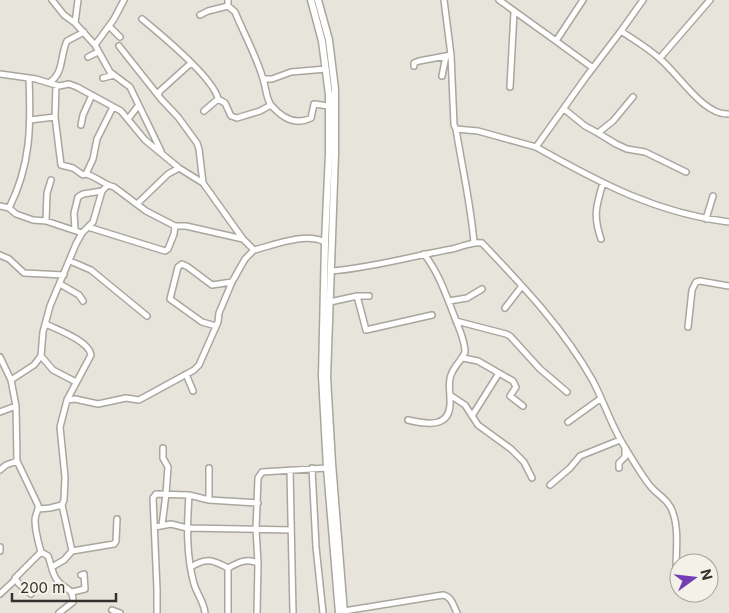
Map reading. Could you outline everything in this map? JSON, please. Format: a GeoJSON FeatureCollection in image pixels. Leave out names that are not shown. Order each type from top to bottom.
{"type":"FeatureCollection","features":[{"type":"Feature","properties":{"kind":"main road"},"geometry":{"type":"LineString","coordinates":[[312,0],[332,95],[329,106],[324,242],[322,376],[327,468],[344,612]]}},
{"type":"Feature","properties":{"kind":"main road"},"geometry":{"type":"LineString","coordinates":[[318,0],[329,40],[332,95],[331,271],[328,376],[336,544]]}},
{"type":"Feature","properties":{"kind":"street"},"geometry":{"type":"LineString","coordinates":[[52,0],[64,15],[75,22],[95,45],[110,72],[130,87],[162,153]]}},
{"type":"Feature","properties":{"kind":"street"},"geometry":{"type":"LineString","coordinates":[[75,22],[78,0]]}},
{"type":"Feature","properties":{"kind":"street"},"geometry":{"type":"LineString","coordinates":[[95,45],[124,0]]}},
{"type":"Feature","properties":{"kind":"street"},"geometry":{"type":"LineString","coordinates":[[444,0],[454,125],[471,210],[474,243]]}},
{"type":"Feature","properties":{"kind":"street"},"geometry":{"type":"LineString","coordinates":[[499,0],[593,68]]}},
{"type":"Feature","properties":{"kind":"street"},"geometry":{"type":"LineString","coordinates":[[556,41],[583,0]]}},
{"type":"Feature","properties":{"kind":"street"},"geometry":{"type":"LineString","coordinates":[[536,147],[643,0]]}},
{"type":"Feature","properties":{"kind":"street"},"geometry":{"type":"LineString","coordinates":[[660,58],[710,0]]}},
{"type":"Feature","properties":{"kind":"street"},"geometry":{"type":"LineString","coordinates":[[200,15],[228,3],[235,12],[264,79],[271,105],[285,118],[291,122],[311,118],[314,104],[329,106]]}},
{"type":"Feature","properties":{"kind":"street"},"geometry":{"type":"LineString","coordinates":[[510,87],[514,12]]}},
{"type":"Feature","properties":{"kind":"street"},"geometry":{"type":"LineString","coordinates":[[142,18],[171,42],[203,75],[218,95],[218,98],[225,103],[231,116],[236,118],[260,111],[271,105]]}},
{"type":"Feature","properties":{"kind":"street"},"geometry":{"type":"LineString","coordinates":[[109,26],[120,37]]}},
{"type":"Feature","properties":{"kind":"street"},"geometry":{"type":"LineString","coordinates":[[621,31],[660,58],[706,107],[719,114],[729,114]]}},
{"type":"Feature","properties":{"kind":"street"},"geometry":{"type":"LineString","coordinates":[[84,32],[67,41],[62,64],[53,84],[61,165],[70,167],[83,175],[94,176],[174,226],[186,226],[243,239]]}},
{"type":"Feature","properties":{"kind":"street"},"geometry":{"type":"LineString","coordinates":[[118,46],[178,118],[197,144],[203,183]]}},
{"type":"Feature","properties":{"kind":"street"},"geometry":{"type":"LineString","coordinates":[[88,57],[98,52]]}},
{"type":"Feature","properties":{"kind":"street"},"geometry":{"type":"LineString","coordinates":[[414,66],[414,62],[448,56]]}},
{"type":"Feature","properties":{"kind":"street"},"geometry":{"type":"LineString","coordinates":[[442,76],[448,56]]}},
{"type":"Feature","properties":{"kind":"street"},"geometry":{"type":"LineString","coordinates":[[157,93],[190,63]]}},
{"type":"Feature","properties":{"kind":"street"},"geometry":{"type":"LineString","coordinates":[[264,79],[291,72],[326,68]]}},
{"type":"Feature","properties":{"kind":"street"},"geometry":{"type":"LineString","coordinates":[[0,74],[53,84],[69,84],[121,111],[145,140],[179,168],[203,183],[243,239],[254,250]]}},
{"type":"Feature","properties":{"kind":"street"},"geometry":{"type":"LineString","coordinates":[[103,78],[114,75]]}},
{"type":"Feature","properties":{"kind":"street"},"geometry":{"type":"LineString","coordinates":[[9,208],[24,172],[30,120],[29,78]]}},
{"type":"Feature","properties":{"kind":"street"},"geometry":{"type":"LineString","coordinates":[[81,125],[83,115],[92,95]]}},
{"type":"Feature","properties":{"kind":"street"},"geometry":{"type":"LineString","coordinates":[[598,133],[613,122],[632,97]]}},
{"type":"Feature","properties":{"kind":"street"},"geometry":{"type":"LineString","coordinates":[[204,111],[218,98]]}},
{"type":"Feature","properties":{"kind":"street"},"geometry":{"type":"LineString","coordinates":[[128,119],[138,106]]}},
{"type":"Feature","properties":{"kind":"street"},"geometry":{"type":"LineString","coordinates":[[86,174],[93,158],[97,139],[113,107]]}},
{"type":"Feature","properties":{"kind":"street"},"geometry":{"type":"LineString","coordinates":[[564,109],[585,126],[622,147],[645,152],[686,172]]}},
{"type":"Feature","properties":{"kind":"street"},"geometry":{"type":"LineString","coordinates":[[30,120],[56,117]]}},
{"type":"Feature","properties":{"kind":"street"},"geometry":{"type":"LineString","coordinates":[[456,129],[478,131],[536,147],[602,183],[653,205],[706,219],[729,222]]}},
{"type":"Feature","properties":{"kind":"street"},"geometry":{"type":"LineString","coordinates":[[137,204],[168,174],[179,168]]}},
{"type":"Feature","properties":{"kind":"street"},"geometry":{"type":"LineString","coordinates":[[46,221],[47,193],[52,180]]}},
{"type":"Feature","properties":{"kind":"street"},"geometry":{"type":"LineString","coordinates":[[601,239],[595,220],[595,208],[602,183]]}},
{"type":"Feature","properties":{"kind":"street"},"geometry":{"type":"LineString","coordinates":[[75,230],[74,213],[78,197],[82,194],[102,191],[108,186]]}},
{"type":"Feature","properties":{"kind":"street"},"geometry":{"type":"LineString","coordinates":[[11,380],[34,365],[41,356],[50,306],[76,244],[95,216],[102,191]]}},
{"type":"Feature","properties":{"kind":"street"},"geometry":{"type":"LineString","coordinates":[[706,219],[713,196]]}},
{"type":"Feature","properties":{"kind":"street"},"geometry":{"type":"LineString","coordinates":[[0,206],[9,208],[16,214],[33,220],[46,221],[82,233]]}},
{"type":"Feature","properties":{"kind":"street"},"geometry":{"type":"LineString","coordinates":[[88,227],[165,251],[168,249],[174,234],[174,226]]}},
{"type":"Feature","properties":{"kind":"street"},"geometry":{"type":"LineString","coordinates":[[67,400],[76,399],[98,404],[126,398],[139,400],[186,374],[198,365],[216,326],[219,313],[232,282],[244,259],[254,250],[301,239],[318,239],[324,242]]}},
{"type":"Feature","properties":{"kind":"street"},"geometry":{"type":"LineString","coordinates":[[331,271],[362,268],[464,247],[474,243],[482,243],[558,327],[594,382],[609,420],[620,440],[652,488],[667,501],[673,512],[676,553]]}},
{"type":"Feature","properties":{"kind":"street"},"geometry":{"type":"LineString","coordinates":[[408,420],[426,424],[442,420],[450,410],[450,376],[466,352],[448,302],[432,265],[424,254]]}},
{"type":"Feature","properties":{"kind":"street"},"geometry":{"type":"LineString","coordinates":[[0,255],[9,259],[24,273],[64,275]]}},
{"type":"Feature","properties":{"kind":"street"},"geometry":{"type":"LineString","coordinates":[[70,261],[91,270],[147,316]]}},
{"type":"Feature","properties":{"kind":"street"},"geometry":{"type":"LineString","coordinates":[[216,326],[202,322],[170,299],[178,267],[182,264],[188,267],[212,285],[232,282]]}},
{"type":"Feature","properties":{"kind":"street"},"geometry":{"type":"LineString","coordinates":[[688,327],[692,290],[696,282],[729,286]]}},
{"type":"Feature","properties":{"kind":"street"},"geometry":{"type":"LineString","coordinates":[[60,284],[79,295],[82,301]]}},
{"type":"Feature","properties":{"kind":"street"},"geometry":{"type":"LineString","coordinates":[[505,308],[522,286]]}},
{"type":"Feature","properties":{"kind":"street"},"geometry":{"type":"LineString","coordinates":[[448,302],[467,298],[482,290]]}},
{"type":"Feature","properties":{"kind":"street"},"geometry":{"type":"LineString","coordinates":[[330,302],[357,296],[369,296]]}},
{"type":"Feature","properties":{"kind":"street"},"geometry":{"type":"LineString","coordinates":[[357,296],[366,330],[432,315]]}},
{"type":"Feature","properties":{"kind":"street"},"geometry":{"type":"LineString","coordinates":[[456,321],[510,336],[540,368],[567,392]]}},
{"type":"Feature","properties":{"kind":"street"},"geometry":{"type":"LineString","coordinates":[[46,324],[80,341],[90,350],[90,361],[67,400],[60,427],[65,477],[62,505],[72,551]]}},
{"type":"Feature","properties":{"kind":"street"},"geometry":{"type":"LineString","coordinates":[[41,356],[53,370],[76,382]]}},
{"type":"Feature","properties":{"kind":"street"},"geometry":{"type":"LineString","coordinates":[[0,357],[1,364],[11,380],[16,406],[17,461],[34,495],[38,509],[35,522],[36,536],[42,552],[48,556],[57,581],[72,592],[73,602],[59,613]]}},
{"type":"Feature","properties":{"kind":"street"},"geometry":{"type":"LineString","coordinates":[[463,358],[478,362],[513,381],[516,385],[510,396],[523,406]]}},
{"type":"Feature","properties":{"kind":"street"},"geometry":{"type":"LineString","coordinates":[[472,416],[499,373]]}},
{"type":"Feature","properties":{"kind":"street"},"geometry":{"type":"LineString","coordinates":[[186,374],[193,391]]}},
{"type":"Feature","properties":{"kind":"street"},"geometry":{"type":"LineString","coordinates":[[450,395],[465,405],[478,425],[511,449],[524,462],[532,478]]}},
{"type":"Feature","properties":{"kind":"street"},"geometry":{"type":"LineString","coordinates":[[568,422],[600,399]]}},
{"type":"Feature","properties":{"kind":"street"},"geometry":{"type":"LineString","coordinates":[[0,412],[16,406]]}},
{"type":"Feature","properties":{"kind":"street"},"geometry":{"type":"LineString","coordinates":[[550,485],[570,468],[580,456],[620,440]]}},
{"type":"Feature","properties":{"kind":"street"},"geometry":{"type":"LineString","coordinates":[[162,525],[168,467],[163,458],[164,448]]}},
{"type":"Feature","properties":{"kind":"street"},"geometry":{"type":"LineString","coordinates":[[619,468],[619,463],[625,457],[625,448]]}},
{"type":"Feature","properties":{"kind":"street"},"geometry":{"type":"LineString","coordinates":[[0,470],[6,465],[17,461]]}},
{"type":"Feature","properties":{"kind":"street"},"geometry":{"type":"LineString","coordinates":[[209,468],[209,500]]}},
{"type":"Feature","properties":{"kind":"street"},"geometry":{"type":"LineString","coordinates":[[312,468],[316,547],[323,613]]}},
{"type":"Feature","properties":{"kind":"street"},"geometry":{"type":"LineString","coordinates":[[258,613],[256,529],[258,478],[262,472],[327,468]]}},
{"type":"Feature","properties":{"kind":"street"},"geometry":{"type":"LineString","coordinates":[[290,471],[293,613]]}},
{"type":"Feature","properties":{"kind":"street"},"geometry":{"type":"LineString","coordinates":[[157,613],[153,498],[156,494],[190,495],[209,500],[258,503]]}},
{"type":"Feature","properties":{"kind":"street"},"geometry":{"type":"LineString","coordinates":[[190,495],[187,528],[191,567],[194,584],[204,606],[205,613]]}},
{"type":"Feature","properties":{"kind":"street"},"geometry":{"type":"LineString","coordinates":[[38,509],[62,505]]}},
{"type":"Feature","properties":{"kind":"street"},"geometry":{"type":"LineString","coordinates":[[52,567],[64,560],[72,551],[114,544],[116,541],[117,520]]}},
{"type":"Feature","properties":{"kind":"street"},"geometry":{"type":"LineString","coordinates":[[154,527],[171,524],[187,528],[291,530]]}},
{"type":"Feature","properties":{"kind":"street"},"geometry":{"type":"LineString","coordinates":[[0,594],[42,552]]}},
{"type":"Feature","properties":{"kind":"street"},"geometry":{"type":"LineString","coordinates":[[191,567],[200,561],[206,560],[215,561],[228,568]]}},
{"type":"Feature","properties":{"kind":"street"},"geometry":{"type":"LineString","coordinates":[[228,568],[243,560],[251,560],[258,563]]}},
{"type":"Feature","properties":{"kind":"street"},"geometry":{"type":"LineString","coordinates":[[228,568],[228,613]]}},
{"type":"Feature","properties":{"kind":"street"},"geometry":{"type":"LineString","coordinates":[[72,592],[85,589],[85,576],[84,574],[81,575]]}},
{"type":"Feature","properties":{"kind":"street"},"geometry":{"type":"LineString","coordinates":[[16,580],[31,594]]}},
{"type":"Feature","properties":{"kind":"street"},"geometry":{"type":"LineString","coordinates":[[344,612],[443,595],[448,596],[457,613]]}},
{"type":"Feature","properties":{"kind":"street"},"geometry":{"type":"LineString","coordinates":[[112,610],[120,613]]}}]}
